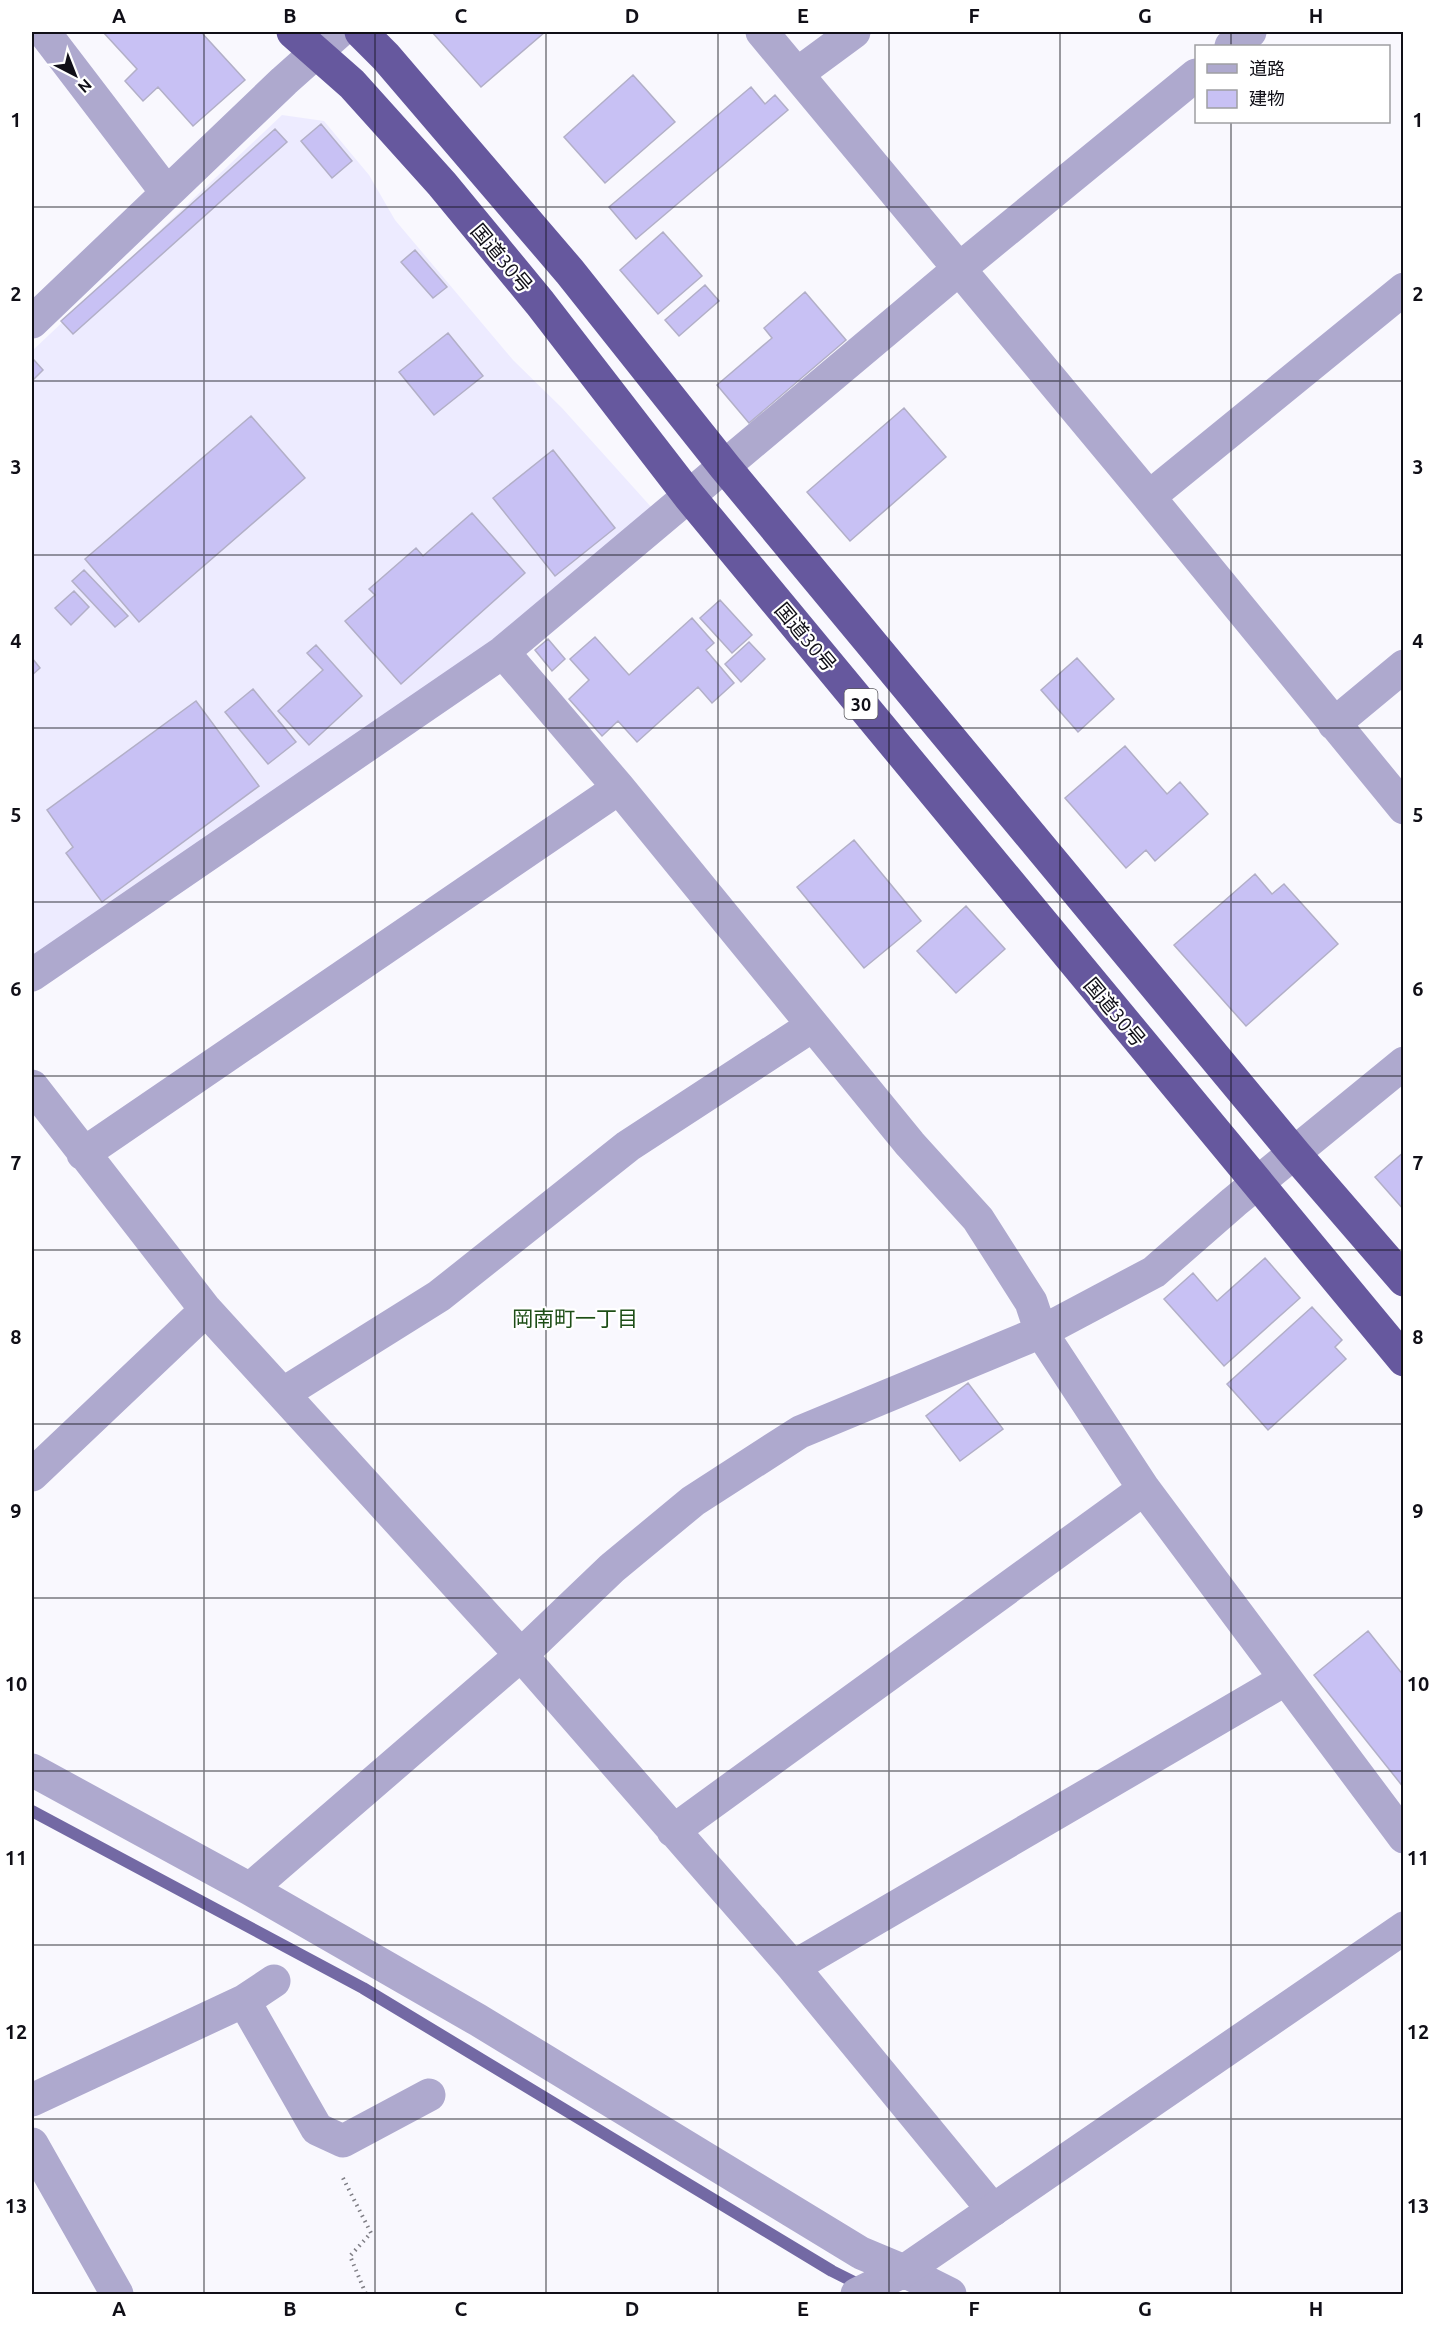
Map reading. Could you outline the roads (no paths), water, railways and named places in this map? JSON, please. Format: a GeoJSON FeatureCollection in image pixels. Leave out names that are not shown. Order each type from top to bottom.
{"type":"FeatureCollection","features":[{"type":"Feature","properties":{"kind":"highway","name":"30"},"geometry":{"type":"LineString","coordinates":[[361,32],[386,57],[570,272],[725,467],[1295,1154],[1404,1280]]}},
{"type":"Feature","properties":{"kind":"highway","name":"国道30号"},"geometry":{"type":"LineString","coordinates":[[316,38],[352,84],[442,184],[540,303],[689,496],[1404,1360]]}},
{"type":"Feature","properties":{"kind":"street"},"geometry":{"type":"LineString","coordinates":[[44,32],[167,193]]}},
{"type":"Feature","properties":{"kind":"street"},"geometry":{"type":"LineString","coordinates":[[762,32],[1404,808]]}},
{"type":"Feature","properties":{"kind":"street"},"geometry":{"type":"LineString","coordinates":[[797,74],[854,32]]}},
{"type":"Feature","properties":{"kind":"street"},"geometry":{"type":"LineString","coordinates":[[1233,45],[1250,32]]}},
{"type":"Feature","properties":{"kind":"street"},"geometry":{"type":"LineString","coordinates":[[32,322],[167,193],[316,38]]}},
{"type":"Feature","properties":{"kind":"street"},"geometry":{"type":"LineString","coordinates":[[32,975],[503,652],[959,269],[1195,77]]}},
{"type":"Feature","properties":{"kind":"street"},"geometry":{"type":"LineString","coordinates":[[1149,497],[1404,289]]}},
{"type":"Feature","properties":{"kind":"street"},"geometry":{"type":"LineString","coordinates":[[503,652],[619,788],[910,1144],[978,1219],[1031,1302],[1041,1332],[1143,1489],[1404,1837]]}},
{"type":"Feature","properties":{"kind":"street"},"geometry":{"type":"LineString","coordinates":[[1334,724],[1404,666]]}},
{"type":"Feature","properties":{"kind":"street"},"geometry":{"type":"LineString","coordinates":[[83,1154],[619,788]]}},
{"type":"Feature","properties":{"kind":"street"},"geometry":{"type":"LineString","coordinates":[[284,1393],[439,1296],[628,1146],[812,1026]]}},
{"type":"Feature","properties":{"kind":"street"},"geometry":{"type":"LineString","coordinates":[[250,1889],[520,1655],[612,1568],[693,1501],[800,1432],[1041,1332],[1154,1272],[1404,1063]]}},
{"type":"Feature","properties":{"kind":"street"},"geometry":{"type":"LineString","coordinates":[[32,1086],[206,1310],[284,1393],[520,1655],[793,1967],[993,2210]]}},
{"type":"Feature","properties":{"kind":"street"},"geometry":{"type":"LineString","coordinates":[[32,1475],[206,1310]]}},
{"type":"Feature","properties":{"kind":"street"},"geometry":{"type":"LineString","coordinates":[[673,1831],[1143,1489]]}},
{"type":"Feature","properties":{"kind":"street"},"geometry":{"type":"LineString","coordinates":[[793,1967],[1286,1679]]}},
{"type":"Feature","properties":{"kind":"street"},"geometry":{"type":"LineString","coordinates":[[32,1770],[250,1889],[478,2020],[897,2274],[950,2295]]}},
{"type":"Feature","properties":{"kind":"street"},"geometry":{"type":"LineString","coordinates":[[857,2295],[897,2274],[993,2210],[1404,1928]]}},
{"type":"Feature","properties":{"kind":"street"},"geometry":{"type":"LineString","coordinates":[[32,2100],[244,2001],[274,1981]]}},
{"type":"Feature","properties":{"kind":"street"},"geometry":{"type":"LineString","coordinates":[[244,2001],[317,2129],[343,2141],[429,2095]]}},
{"type":"Feature","properties":{"kind":"street"},"geometry":{"type":"LineString","coordinates":[[32,2144],[117,2295]]}},
{"type":"Feature","properties":{"kind":"waterway"},"geometry":{"type":"LineString","coordinates":[[32,1811],[363,1988],[832,2271],[862,2286]]}},
{"type":"Feature","properties":{"kind":"district","name":"岡南町一丁目"},"geometry":{"type":"Point","coordinates":[575,1318]}}]}
